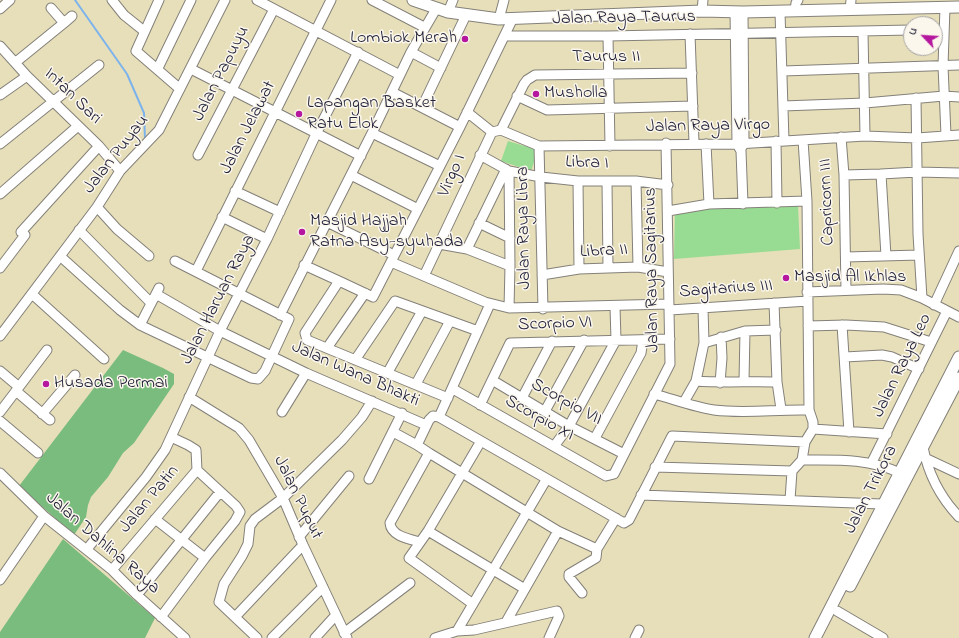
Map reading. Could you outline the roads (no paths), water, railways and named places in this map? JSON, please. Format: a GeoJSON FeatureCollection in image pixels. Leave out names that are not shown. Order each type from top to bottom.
{"type":"FeatureCollection","features":[{"type":"Feature","properties":{"kind":"main road"},"geometry":{"type":"LineString","coordinates":[[413,0],[436,9],[466,16],[499,19],[702,12],[780,12],[797,5],[923,4],[959,7]]}},
{"type":"Feature","properties":{"kind":"main road","name":"Jalan Trikora"},"geometry":{"type":"LineString","coordinates":[[815,638],[883,510],[924,452],[955,384],[959,357]]}},
{"type":"Feature","properties":{"kind":"main road","name":"Jalan Trikora"},"geometry":{"type":"LineString","coordinates":[[823,638],[900,473],[955,384]]}},
{"type":"Feature","properties":{"kind":"street"},"geometry":{"type":"LineString","coordinates":[[0,9],[10,0]]}},
{"type":"Feature","properties":{"kind":"street"},"geometry":{"type":"LineString","coordinates":[[112,0],[124,15],[144,31]]}},
{"type":"Feature","properties":{"kind":"street"},"geometry":{"type":"LineString","coordinates":[[159,0],[136,51],[158,68],[180,89]]}},
{"type":"Feature","properties":{"kind":"street"},"geometry":{"type":"LineString","coordinates":[[158,68],[191,0]]}},
{"type":"Feature","properties":{"kind":"street","name":"Jalan Puyau"},"geometry":{"type":"LineString","coordinates":[[0,336],[97,207],[120,171],[159,130],[225,0]]}},
{"type":"Feature","properties":{"kind":"street"},"geometry":{"type":"LineString","coordinates":[[257,0],[400,75]]}},
{"type":"Feature","properties":{"kind":"street","name":"Jalan Jelawat"},"geometry":{"type":"LineString","coordinates":[[196,272],[235,190],[331,0]]}},
{"type":"Feature","properties":{"kind":"street"},"geometry":{"type":"LineString","coordinates":[[372,0],[424,27]]}},
{"type":"Feature","properties":{"kind":"street"},"geometry":{"type":"LineString","coordinates":[[448,12],[453,0]]}},
{"type":"Feature","properties":{"kind":"street"},"geometry":{"type":"LineString","coordinates":[[499,19],[504,0]]}},
{"type":"Feature","properties":{"kind":"street"},"geometry":{"type":"LineString","coordinates":[[702,12],[704,0]]}},
{"type":"Feature","properties":{"kind":"street"},"geometry":{"type":"LineString","coordinates":[[943,16],[945,7]]}},
{"type":"Feature","properties":{"kind":"street"},"geometry":{"type":"LineString","coordinates":[[51,8],[64,23]]}},
{"type":"Feature","properties":{"kind":"street","name":"Jalan Papuyu"},"geometry":{"type":"LineString","coordinates":[[198,155],[274,9]]}},
{"type":"Feature","properties":{"kind":"street"},"geometry":{"type":"LineString","coordinates":[[280,315],[304,265],[361,156],[411,52],[424,27],[436,9]]}},
{"type":"Feature","properties":{"kind":"street"},"geometry":{"type":"LineString","coordinates":[[739,12],[743,204]]}},
{"type":"Feature","properties":{"kind":"street"},"geometry":{"type":"LineString","coordinates":[[777,203],[783,106],[782,34],[780,12]]}},
{"type":"Feature","properties":{"kind":"street"},"geometry":{"type":"LineString","coordinates":[[16,62],[72,16]]}},
{"type":"Feature","properties":{"kind":"street"},"geometry":{"type":"LineString","coordinates":[[422,107],[466,16]]}},
{"type":"Feature","properties":{"kind":"street"},"geometry":{"type":"LineString","coordinates":[[304,265],[373,297],[468,112],[513,18]]}},
{"type":"Feature","properties":{"kind":"street","name":"Jalan Raya Taurus"},"geometry":{"type":"LineString","coordinates":[[505,36],[608,36],[739,32],[782,34],[903,30]]}},
{"type":"Feature","properties":{"kind":"street"},"geometry":{"type":"LineString","coordinates":[[863,32],[865,70],[865,136]]}},
{"type":"Feature","properties":{"kind":"street"},"geometry":{"type":"LineString","coordinates":[[690,34],[694,143]]}},
{"type":"Feature","properties":{"kind":"street"},"geometry":{"type":"LineString","coordinates":[[608,36],[610,146]]}},
{"type":"Feature","properties":{"kind":"street","name":"Intan Sari"},"geometry":{"type":"LineString","coordinates":[[0,46],[27,76],[99,146],[120,171]]}},
{"type":"Feature","properties":{"kind":"street","name":"Jalan Haruan Raya"},"geometry":{"type":"LineString","coordinates":[[87,549],[146,477],[165,450],[220,331],[267,239],[317,132],[358,52]]}},
{"type":"Feature","properties":{"kind":"street"},"geometry":{"type":"LineString","coordinates":[[411,52],[441,68]]}},
{"type":"Feature","properties":{"kind":"street"},"geometry":{"type":"LineString","coordinates":[[942,56],[946,135]]}},
{"type":"Feature","properties":{"kind":"street"},"geometry":{"type":"LineString","coordinates":[[0,144],[99,65]]}},
{"type":"Feature","properties":{"kind":"street"},"geometry":{"type":"LineString","coordinates":[[783,72],[865,70],[959,65]]}},
{"type":"Feature","properties":{"kind":"street"},"geometry":{"type":"LineString","coordinates":[[191,69],[317,132],[361,156]]}},
{"type":"Feature","properties":{"kind":"street","name":"Taurus II"},"geometry":{"type":"LineString","coordinates":[[524,84],[535,75],[692,74]]}},
{"type":"Feature","properties":{"kind":"street"},"geometry":{"type":"LineString","coordinates":[[0,95],[27,76]]}},
{"type":"Feature","properties":{"kind":"street","name":"Virgo I"},"geometry":{"type":"LineString","coordinates":[[424,276],[480,154],[496,131],[524,84]]}},
{"type":"Feature","properties":{"kind":"street"},"geometry":{"type":"LineString","coordinates":[[392,92],[460,127]]}},
{"type":"Feature","properties":{"kind":"street"},"geometry":{"type":"LineString","coordinates":[[517,96],[547,110],[693,106]]}},
{"type":"Feature","properties":{"kind":"street"},"geometry":{"type":"LineString","coordinates":[[783,106],[865,103],[959,96]]}},
{"type":"Feature","properties":{"kind":"street"},"geometry":{"type":"LineString","coordinates":[[916,98],[919,256],[922,298]]}},
{"type":"Feature","properties":{"kind":"street","name":"Jalan Raya Virgo"},"geometry":{"type":"LineString","coordinates":[[468,112],[496,131],[539,146],[610,146],[666,143],[741,146],[780,141],[841,137],[865,136],[917,138],[959,135]]}},
{"type":"Feature","properties":{"kind":"street"},"geometry":{"type":"LineString","coordinates":[[0,194],[78,126]]}},
{"type":"Feature","properties":{"kind":"street"},"geometry":{"type":"LineString","coordinates":[[372,133],[440,166]]}},
{"type":"Feature","properties":{"kind":"street","name":"Capricorn III"},"geometry":{"type":"LineString","coordinates":[[841,137],[844,175],[846,290]]}},
{"type":"Feature","properties":{"kind":"street"},"geometry":{"type":"LineString","coordinates":[[790,500],[792,471],[802,460],[806,442],[813,429],[813,422],[809,410],[807,201],[804,140]]}},
{"type":"Feature","properties":{"kind":"street","name":"Jalan Raya Sagitarius"},"geometry":{"type":"LineString","coordinates":[[609,476],[614,474],[670,364],[668,185],[666,143]]}},
{"type":"Feature","properties":{"kind":"street"},"geometry":{"type":"LineString","coordinates":[[706,144],[708,204]]}},
{"type":"Feature","properties":{"kind":"street"},"geometry":{"type":"LineString","coordinates":[[0,268],[24,235],[21,232],[99,146]]}},
{"type":"Feature","properties":{"kind":"street","name":"Jalan Raya Libra"},"geometry":{"type":"LineString","coordinates":[[539,146],[541,177],[543,308]]}},
{"type":"Feature","properties":{"kind":"street"},"geometry":{"type":"LineString","coordinates":[[480,154],[507,170]]}},
{"type":"Feature","properties":{"kind":"street"},"geometry":{"type":"LineString","coordinates":[[467,249],[507,170]]}},
{"type":"Feature","properties":{"kind":"street"},"geometry":{"type":"LineString","coordinates":[[507,170],[510,238],[509,308]]}},
{"type":"Feature","properties":{"kind":"street","name":"Libra I"},"geometry":{"type":"LineString","coordinates":[[507,170],[541,177],[578,181],[636,181],[668,185]]}},
{"type":"Feature","properties":{"kind":"street"},"geometry":{"type":"LineString","coordinates":[[844,175],[917,172],[959,173]]}},
{"type":"Feature","properties":{"kind":"street"},"geometry":{"type":"LineString","coordinates":[[882,174],[886,256]]}},
{"type":"Feature","properties":{"kind":"street"},"geometry":{"type":"LineString","coordinates":[[351,175],[418,209]]}},
{"type":"Feature","properties":{"kind":"street"},"geometry":{"type":"LineString","coordinates":[[578,181],[579,269]]}},
{"type":"Feature","properties":{"kind":"street"},"geometry":{"type":"LineString","coordinates":[[636,181],[638,267]]}},
{"type":"Feature","properties":{"kind":"street"},"geometry":{"type":"LineString","coordinates":[[607,182],[608,268]]}},
{"type":"Feature","properties":{"kind":"street"},"geometry":{"type":"LineString","coordinates":[[235,190],[280,212]]}},
{"type":"Feature","properties":{"kind":"street"},"geometry":{"type":"LineString","coordinates":[[668,211],[708,204],[807,201]]}},
{"type":"Feature","properties":{"kind":"street"},"geometry":{"type":"LineString","coordinates":[[97,207],[117,228],[149,256]]}},
{"type":"Feature","properties":{"kind":"street"},"geometry":{"type":"LineString","coordinates":[[222,217],[267,239]]}},
{"type":"Feature","properties":{"kind":"street","name":"Sagitarius III"},"geometry":{"type":"LineString","coordinates":[[327,222],[424,276],[490,304],[509,308],[703,308],[774,303],[846,290],[901,290],[922,298],[959,317]]}},
{"type":"Feature","properties":{"kind":"street"},"geometry":{"type":"LineString","coordinates":[[479,223],[510,238]]}},
{"type":"Feature","properties":{"kind":"street"},"geometry":{"type":"LineString","coordinates":[[79,230],[151,302],[140,325]]}},
{"type":"Feature","properties":{"kind":"street"},"geometry":{"type":"LineString","coordinates":[[439,244],[467,249],[510,266]]}},
{"type":"Feature","properties":{"kind":"street"},"geometry":{"type":"LineString","coordinates":[[934,305],[959,251]]}},
{"type":"Feature","properties":{"kind":"street"},"geometry":{"type":"LineString","coordinates":[[60,256],[120,310],[140,325],[255,379],[262,376],[288,319],[175,261]]}},
{"type":"Feature","properties":{"kind":"street"},"geometry":{"type":"LineString","coordinates":[[846,257],[919,256]]}},
{"type":"Feature","properties":{"kind":"street","name":"Libra II"},"geometry":{"type":"LineString","coordinates":[[542,276],[579,269],[638,267],[668,272]]}},
{"type":"Feature","properties":{"kind":"street"},"geometry":{"type":"LineString","coordinates":[[339,281],[304,336],[307,340],[388,372],[448,398]]}},
{"type":"Feature","properties":{"kind":"street","name":"Jalan Wana Bhakti"},"geometry":{"type":"LineString","coordinates":[[151,302],[157,291],[220,331],[272,355],[306,373],[402,413],[426,425]]}},
{"type":"Feature","properties":{"kind":"street"},"geometry":{"type":"LineString","coordinates":[[327,348],[366,293]]}},
{"type":"Feature","properties":{"kind":"street"},"geometry":{"type":"LineString","coordinates":[[32,294],[104,359]]}},
{"type":"Feature","properties":{"kind":"street"},"geometry":{"type":"LineString","coordinates":[[355,360],[395,301],[478,331]]}},
{"type":"Feature","properties":{"kind":"street"},"geometry":{"type":"LineString","coordinates":[[774,303],[777,382],[781,409]]}},
{"type":"Feature","properties":{"kind":"street"},"geometry":{"type":"LineString","coordinates":[[439,417],[490,304]]}},
{"type":"Feature","properties":{"kind":"street"},"geometry":{"type":"LineString","coordinates":[[555,446],[569,426],[616,340],[615,307]]}},
{"type":"Feature","properties":{"kind":"street"},"geometry":{"type":"LineString","coordinates":[[684,402],[696,381],[704,343],[703,308]]}},
{"type":"Feature","properties":{"kind":"street"},"geometry":{"type":"LineString","coordinates":[[388,372],[422,311]]}},
{"type":"Feature","properties":{"kind":"street","name":"Jalan Raya Leo"},"geometry":{"type":"LineString","coordinates":[[872,462],[947,311]]}},
{"type":"Feature","properties":{"kind":"street"},"geometry":{"type":"LineString","coordinates":[[416,384],[450,321]]}},
{"type":"Feature","properties":{"kind":"street"},"geometry":{"type":"LineString","coordinates":[[808,326],[842,325],[884,327],[931,342]]}},
{"type":"Feature","properties":{"kind":"street"},"geometry":{"type":"LineString","coordinates":[[842,325],[849,432]]}},
{"type":"Feature","properties":{"kind":"street"},"geometry":{"type":"LineString","coordinates":[[704,343],[745,331],[776,330]]}},
{"type":"Feature","properties":{"kind":"street"},"geometry":{"type":"LineString","coordinates":[[744,381],[745,331]]}},
{"type":"Feature","properties":{"kind":"street"},"geometry":{"type":"LineString","coordinates":[[720,383],[722,358],[721,337]]}},
{"type":"Feature","properties":{"kind":"street","name":"Scorpio VI"},"geometry":{"type":"LineString","coordinates":[[480,405],[510,343],[670,339]]}},
{"type":"Feature","properties":{"kind":"street"},"geometry":{"type":"LineString","coordinates":[[545,411],[584,340]]}},
{"type":"Feature","properties":{"kind":"street"},"geometry":{"type":"LineString","coordinates":[[595,438],[641,353],[643,340]]}},
{"type":"Feature","properties":{"kind":"street"},"geometry":{"type":"LineString","coordinates":[[522,398],[552,341]]}},
{"type":"Feature","properties":{"kind":"street"},"geometry":{"type":"LineString","coordinates":[[0,412],[47,350]]}},
{"type":"Feature","properties":{"kind":"street"},"geometry":{"type":"LineString","coordinates":[[845,357],[892,357],[919,369]]}},
{"type":"Feature","properties":{"kind":"street"},"geometry":{"type":"LineString","coordinates":[[0,371],[42,414],[50,420]]}},
{"type":"Feature","properties":{"kind":"street"},"geometry":{"type":"LineString","coordinates":[[282,412],[306,373]]}},
{"type":"Feature","properties":{"kind":"street"},"geometry":{"type":"LineString","coordinates":[[42,414],[75,375]]}},
{"type":"Feature","properties":{"kind":"street","name":"Scorpio VII"},"geometry":{"type":"LineString","coordinates":[[492,380],[569,426],[624,454]]}},
{"type":"Feature","properties":{"kind":"street"},"geometry":{"type":"LineString","coordinates":[[696,381],[720,383],[744,381],[777,382]]}},
{"type":"Feature","properties":{"kind":"street","name":"Scorpio XI"},"geometry":{"type":"LineString","coordinates":[[452,389],[609,476]]}},
{"type":"Feature","properties":{"kind":"street"},"geometry":{"type":"LineString","coordinates":[[654,394],[712,410],[738,412],[781,409],[809,410]]}},
{"type":"Feature","properties":{"kind":"street","name":"Jalan Puput"},"geometry":{"type":"LineString","coordinates":[[189,397],[239,428],[249,440],[283,498],[322,587],[346,635]]}},
{"type":"Feature","properties":{"kind":"street"},"geometry":{"type":"LineString","coordinates":[[257,638],[236,616],[219,602],[224,584],[248,544],[250,526],[255,519],[283,498],[354,428],[372,401]]}},
{"type":"Feature","properties":{"kind":"street"},"geometry":{"type":"LineString","coordinates":[[369,479],[402,413]]}},
{"type":"Feature","properties":{"kind":"street"},"geometry":{"type":"LineString","coordinates":[[417,445],[426,425],[433,416],[439,417],[546,480],[626,523],[672,436],[806,442]]}},
{"type":"Feature","properties":{"kind":"street"},"geometry":{"type":"LineString","coordinates":[[0,421],[38,453]]}},
{"type":"Feature","properties":{"kind":"street"},"geometry":{"type":"LineString","coordinates":[[813,429],[887,434]]}},
{"type":"Feature","properties":{"kind":"street"},"geometry":{"type":"LineString","coordinates":[[393,432],[417,445],[558,531],[597,549]]}},
{"type":"Feature","properties":{"kind":"street"},"geometry":{"type":"LineString","coordinates":[[161,617],[240,512],[236,506],[197,470],[196,450],[171,437]]}},
{"type":"Feature","properties":{"kind":"street"},"geometry":{"type":"LineString","coordinates":[[473,604],[409,558],[428,532],[481,441]]}},
{"type":"Feature","properties":{"kind":"street"},"geometry":{"type":"LineString","coordinates":[[924,452],[959,474]]}},
{"type":"Feature","properties":{"kind":"street"},"geometry":{"type":"LineString","coordinates":[[924,452],[942,494],[959,516]]}},
{"type":"Feature","properties":{"kind":"street"},"geometry":{"type":"LineString","coordinates":[[420,542],[397,534],[392,530],[390,523],[429,453]]}},
{"type":"Feature","properties":{"kind":"street"},"geometry":{"type":"LineString","coordinates":[[802,460],[856,460],[872,462],[900,473]]}},
{"type":"Feature","properties":{"kind":"street"},"geometry":{"type":"LineString","coordinates":[[656,467],[792,471]]}},
{"type":"Feature","properties":{"kind":"street","name":"Jalan Patin"},"geometry":{"type":"LineString","coordinates":[[112,570],[197,470]]}},
{"type":"Feature","properties":{"kind":"street","name":"Jalan Dahlina Raya"},"geometry":{"type":"LineString","coordinates":[[0,473],[44,516],[112,570],[137,595],[185,638]]}},
{"type":"Feature","properties":{"kind":"street"},"geometry":{"type":"LineString","coordinates":[[236,616],[301,541],[349,476]]}},
{"type":"Feature","properties":{"kind":"street"},"geometry":{"type":"LineString","coordinates":[[457,631],[546,480]]}},
{"type":"Feature","properties":{"kind":"street"},"geometry":{"type":"LineString","coordinates":[[137,595],[180,539],[220,492]]}},
{"type":"Feature","properties":{"kind":"street"},"geometry":{"type":"LineString","coordinates":[[641,495],[790,500],[883,510]]}},
{"type":"Feature","properties":{"kind":"street"},"geometry":{"type":"LineString","coordinates":[[0,580],[44,516]]}},
{"type":"Feature","properties":{"kind":"street"},"geometry":{"type":"LineString","coordinates":[[582,593],[568,576],[596,558],[597,549],[616,518]]}},
{"type":"Feature","properties":{"kind":"street"},"geometry":{"type":"LineString","coordinates":[[155,519],[204,558]]}},
{"type":"Feature","properties":{"kind":"street"},"geometry":{"type":"LineString","coordinates":[[506,622],[558,531]]}},
{"type":"Feature","properties":{"kind":"street"},"geometry":{"type":"LineString","coordinates":[[428,532],[525,589]]}},
{"type":"Feature","properties":{"kind":"street"},"geometry":{"type":"LineString","coordinates":[[346,635],[410,583]]}},
{"type":"Feature","properties":{"kind":"street"},"geometry":{"type":"LineString","coordinates":[[272,638],[322,587]]}},
{"type":"Feature","properties":{"kind":"street"},"geometry":{"type":"LineString","coordinates":[[837,610],[883,638]]}},
{"type":"Feature","properties":{"kind":"street"},"geometry":{"type":"LineString","coordinates":[[437,638],[457,631],[474,630],[557,611],[559,616],[548,638]]}},
{"type":"Feature","properties":{"kind":"street"},"geometry":{"type":"LineString","coordinates":[[315,638],[336,615]]}},
{"type":"Feature","properties":{"kind":"street"},"geometry":{"type":"LineString","coordinates":[[474,630],[480,638]]}},
{"type":"Feature","properties":{"kind":"waterway"},"geometry":{"type":"LineString","coordinates":[[75,0],[127,74],[144,113],[145,139]]}},
{"type":"Feature","properties":{"kind":"place","name":"Lombiok Merah"},"geometry":{"type":"Point","coordinates":[465,39]}},
{"type":"Feature","properties":{"kind":"place","name":"Musholla"},"geometry":{"type":"Point","coordinates":[536,94]}},
{"type":"Feature","properties":{"kind":"place","name":"Lapangan Basket Ratu Elok"},"geometry":{"type":"Point","coordinates":[299,114]}},
{"type":"Feature","properties":{"kind":"place","name":"Masjid Hajjah Ratna Asy-syuhada"},"geometry":{"type":"Point","coordinates":[302,232]}},
{"type":"Feature","properties":{"kind":"place","name":"Masjid Al Ikhlas"},"geometry":{"type":"Point","coordinates":[786,278]}},
{"type":"Feature","properties":{"kind":"place","name":"Husada Permai"},"geometry":{"type":"Point","coordinates":[46,384]}}]}
